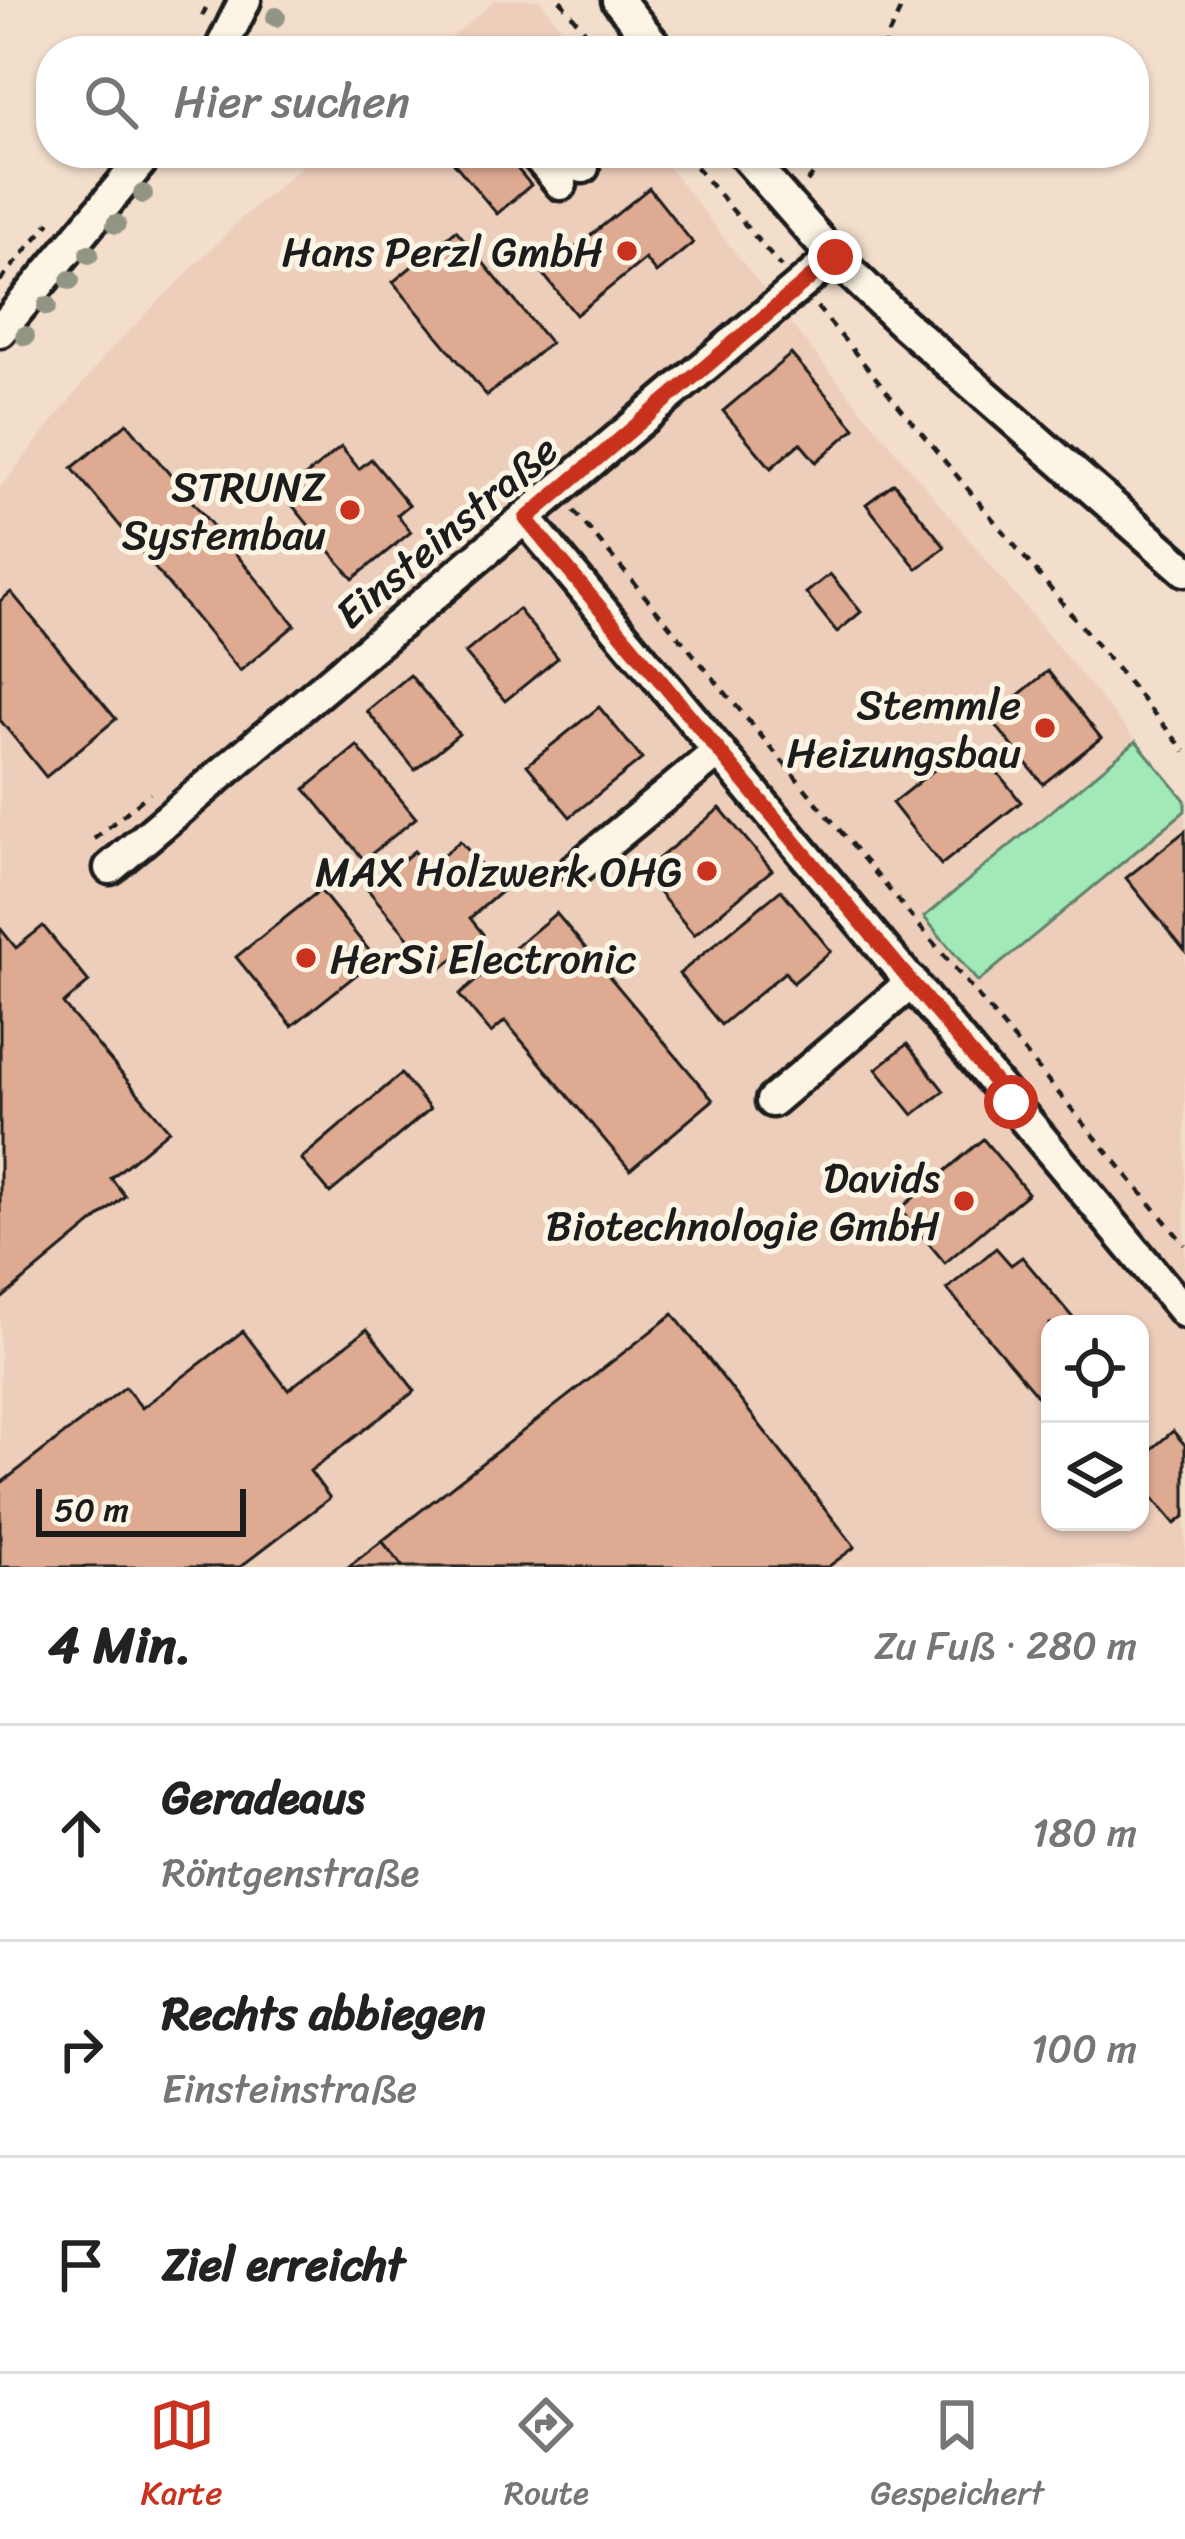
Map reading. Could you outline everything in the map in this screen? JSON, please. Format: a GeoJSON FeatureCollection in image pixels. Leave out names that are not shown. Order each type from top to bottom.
{"type":"FeatureCollection","features":[{"type":"Feature","properties":{"kind":"street"},"geometry":{"type":"LineString","coordinates":[[227,36],[245,0]]}},
{"type":"Feature","properties":{"kind":"street"},"geometry":{"type":"LineString","coordinates":[[618,0],[647,36]]}},
{"type":"Feature","properties":{"kind":"street"},"geometry":{"type":"LineString","coordinates":[[0,331],[136,168]]}},
{"type":"Feature","properties":{"kind":"street"},"geometry":{"type":"LineString","coordinates":[[756,168],[835,257],[955,371],[1185,570]]}},
{"type":"Feature","properties":{"kind":"street","name":"Einsteinstraße"},"geometry":{"type":"LineString","coordinates":[[110,868],[835,257]]}},
{"type":"Feature","properties":{"kind":"street"},"geometry":{"type":"LineString","coordinates":[[526,519],[1185,1312]]}},
{"type":"Feature","properties":{"kind":"street"},"geometry":{"type":"LineString","coordinates":[[576,869],[719,751]]}},
{"type":"Feature","properties":{"kind":"street"},"geometry":{"type":"LineString","coordinates":[[772,1101],[912,982]]}},
{"type":"Feature","properties":{"kind":"path"},"geometry":{"type":"LineString","coordinates":[[560,0],[589,36]]}},
{"type":"Feature","properties":{"kind":"path"},"geometry":{"type":"LineString","coordinates":[[888,36],[905,0]]}},
{"type":"Feature","properties":{"kind":"path"},"geometry":{"type":"LineString","coordinates":[[697,168],[1185,751]]}},
{"type":"Feature","properties":{"kind":"path"},"geometry":{"type":"LineString","coordinates":[[788,205],[818,168]]}},
{"type":"Feature","properties":{"kind":"path"},"geometry":{"type":"LineString","coordinates":[[749,228],[758,220]]}},
{"type":"Feature","properties":{"kind":"path"},"geometry":{"type":"LineString","coordinates":[[558,492],[1185,1245]]}},
{"type":"Feature","properties":{"kind":"shaded area"},"geometry":{"type":"Polygon","coordinates":[[[495,0],[540,0],[568,36],[453,36],[495,0]]]}},
{"type":"Feature","properties":{"kind":"shaded area"},"geometry":{"type":"Polygon","coordinates":[[[300,168],[670,168],[793,327],[1185,800],[1185,1567],[0,1567],[0,488],[108,352],[245,215],[300,168]]]}},
{"type":"Feature","properties":{"kind":"green space"},"geometry":{"type":"Polygon","coordinates":[[[1136,741],[1185,800],[1185,811],[978,982],[924,917],[1136,741]]]}},
{"type":"Feature","properties":{"kind":"building"},"geometry":{"type":"Polygon","coordinates":[[[458,168],[517,168],[531,185],[497,214],[458,168]]]}},
{"type":"Feature","properties":{"kind":"building","name":"Hans Perzl GmbH"},"geometry":{"type":"Polygon","coordinates":[[[649,188],[693,243],[656,273],[645,259],[576,315],[543,274],[649,188]]]}},
{"type":"Feature","properties":{"kind":"building"},"geometry":{"type":"Polygon","coordinates":[[[456,230],[550,343],[487,396],[393,282],[456,230]]]}},
{"type":"Feature","properties":{"kind":"building"},"geometry":{"type":"Polygon","coordinates":[[[791,354],[855,428],[816,462],[800,443],[771,468],[723,411],[791,354]]]}},
{"type":"Feature","properties":{"kind":"building"},"geometry":{"type":"Polygon","coordinates":[[[127,423],[295,625],[240,671],[72,468],[127,423]]]}},
{"type":"Feature","properties":{"kind":"building","name":"STRUNZ Systembau"},"geometry":{"type":"Polygon","coordinates":[[[341,447],[359,469],[371,459],[409,505],[397,515],[411,532],[353,579],[283,494],[341,447]]]}},
{"type":"Feature","properties":{"kind":"building"},"geometry":{"type":"Polygon","coordinates":[[[894,483],[945,547],[917,569],[866,504],[894,483]]]}},
{"type":"Feature","properties":{"kind":"building"},"geometry":{"type":"Polygon","coordinates":[[[830,574],[861,612],[837,632],[806,593],[830,574]]]}},
{"type":"Feature","properties":{"kind":"building"},"geometry":{"type":"Polygon","coordinates":[[[11,592],[116,719],[46,777],[0,720],[0,601],[11,592]]]}},
{"type":"Feature","properties":{"kind":"building"},"geometry":{"type":"Polygon","coordinates":[[[518,609],[558,658],[505,701],[465,653],[518,609]]]}},
{"type":"Feature","properties":{"kind":"building","name":"Stemmle Heizungsbau"},"geometry":{"type":"Polygon","coordinates":[[[1048,671],[1101,738],[1043,784],[990,718],[1048,671]]]}},
{"type":"Feature","properties":{"kind":"building"},"geometry":{"type":"Polygon","coordinates":[[[410,675],[459,734],[415,770],[367,711],[410,675]]]}},
{"type":"Feature","properties":{"kind":"building"},"geometry":{"type":"Polygon","coordinates":[[[599,707],[642,759],[570,817],[527,765],[599,707]]]}},
{"type":"Feature","properties":{"kind":"building"},"geometry":{"type":"Polygon","coordinates":[[[357,746],[416,818],[364,860],[305,789],[357,746]]]}},
{"type":"Feature","properties":{"kind":"building"},"geometry":{"type":"Polygon","coordinates":[[[962,748],[977,767],[987,759],[1021,802],[941,865],[892,803],[962,748]]]}},
{"type":"Feature","properties":{"kind":"building","name":"MAX Holzwerk OHG"},"geometry":{"type":"Polygon","coordinates":[[[720,808],[772,870],[694,935],[642,872],[720,808]]]}},
{"type":"Feature","properties":{"kind":"building"},"geometry":{"type":"Polygon","coordinates":[[[1185,831],[1185,951],[1126,878],[1185,831]]]}},
{"type":"Feature","properties":{"kind":"building"},"geometry":{"type":"Polygon","coordinates":[[[460,841],[503,890],[470,918],[483,934],[437,972],[368,890],[414,851],[428,868],[460,841]]]}},
{"type":"Feature","properties":{"kind":"building","name":"HerSi Electronic"},"geometry":{"type":"Polygon","coordinates":[[[320,890],[376,959],[292,1026],[236,957],[320,890]]]}},
{"type":"Feature","properties":{"kind":"building"},"geometry":{"type":"Polygon","coordinates":[[[781,890],[831,951],[793,983],[785,972],[721,1025],[679,974],[781,890]]]}},
{"type":"Feature","properties":{"kind":"building"},"geometry":{"type":"Polygon","coordinates":[[[556,913],[713,1100],[630,1170],[505,1021],[491,1033],[459,995],[556,913]]]}},
{"type":"Feature","properties":{"kind":"building"},"geometry":{"type":"Polygon","coordinates":[[[43,926],[89,982],[63,1004],[169,1130],[111,1178],[125,1196],[0,1300],[0,928],[16,948],[43,926]]]}},
{"type":"Feature","properties":{"kind":"building"},"geometry":{"type":"Polygon","coordinates":[[[907,1044],[944,1091],[913,1115],[876,1069],[907,1044]]]}},
{"type":"Feature","properties":{"kind":"building"},"geometry":{"type":"Polygon","coordinates":[[[401,1074],[430,1109],[330,1193],[301,1159],[401,1074]]]}},
{"type":"Feature","properties":{"kind":"building","name":"Davids Biotechnologie GmbH"},"geometry":{"type":"Polygon","coordinates":[[[983,1139],[1028,1193],[945,1263],[900,1209],[983,1139]]]}},
{"type":"Feature","properties":{"kind":"building"},"geometry":{"type":"Polygon","coordinates":[[[996,1248],[1011,1265],[1022,1257],[1070,1315],[1041,1315],[1041,1396],[1039,1398],[947,1289],[996,1248]]]}},
{"type":"Feature","properties":{"kind":"building"},"geometry":{"type":"Polygon","coordinates":[[[673,1314],[855,1547],[828,1567],[403,1567],[382,1541],[673,1314]]]}},
{"type":"Feature","properties":{"kind":"building"},"geometry":{"type":"Polygon","coordinates":[[[367,1329],[415,1391],[310,1471],[330,1498],[240,1567],[0,1567],[0,1484],[125,1387],[142,1408],[243,1331],[288,1390],[367,1329]]]}},
{"type":"Feature","properties":{"kind":"building"},"geometry":{"type":"Polygon","coordinates":[[[1173,1431],[1185,1445],[1185,1516],[1175,1524],[1149,1494],[1149,1451],[1173,1431]]]}},
{"type":"Feature","properties":{"kind":"building"},"geometry":{"type":"Polygon","coordinates":[[[382,1541],[403,1567],[348,1567],[382,1541]]]}},
{"type":"Feature","properties":{"kind":"place","name":"Hans Perzl GmbH"},"geometry":{"type":"Point","coordinates":[627,251]}},
{"type":"Feature","properties":{"kind":"place","name":"STRUNZ Systembau"},"geometry":{"type":"Point","coordinates":[350,510]}},
{"type":"Feature","properties":{"kind":"place","name":"Stemmle Heizungsbau"},"geometry":{"type":"Point","coordinates":[1045,728]}},
{"type":"Feature","properties":{"kind":"place","name":"MAX Holzwerk OHG"},"geometry":{"type":"Point","coordinates":[707,871]}},
{"type":"Feature","properties":{"kind":"place","name":"HerSi Electronic"},"geometry":{"type":"Point","coordinates":[306,958]}},
{"type":"Feature","properties":{"kind":"place","name":"Davids Biotechnologie GmbH"},"geometry":{"type":"Point","coordinates":[964,1201]}},
{"type":"Feature","properties":{"kind":"route"},"geometry":{"type":"LineString","coordinates":[[835,257],[526,519],[1011,1102]]}}]}
